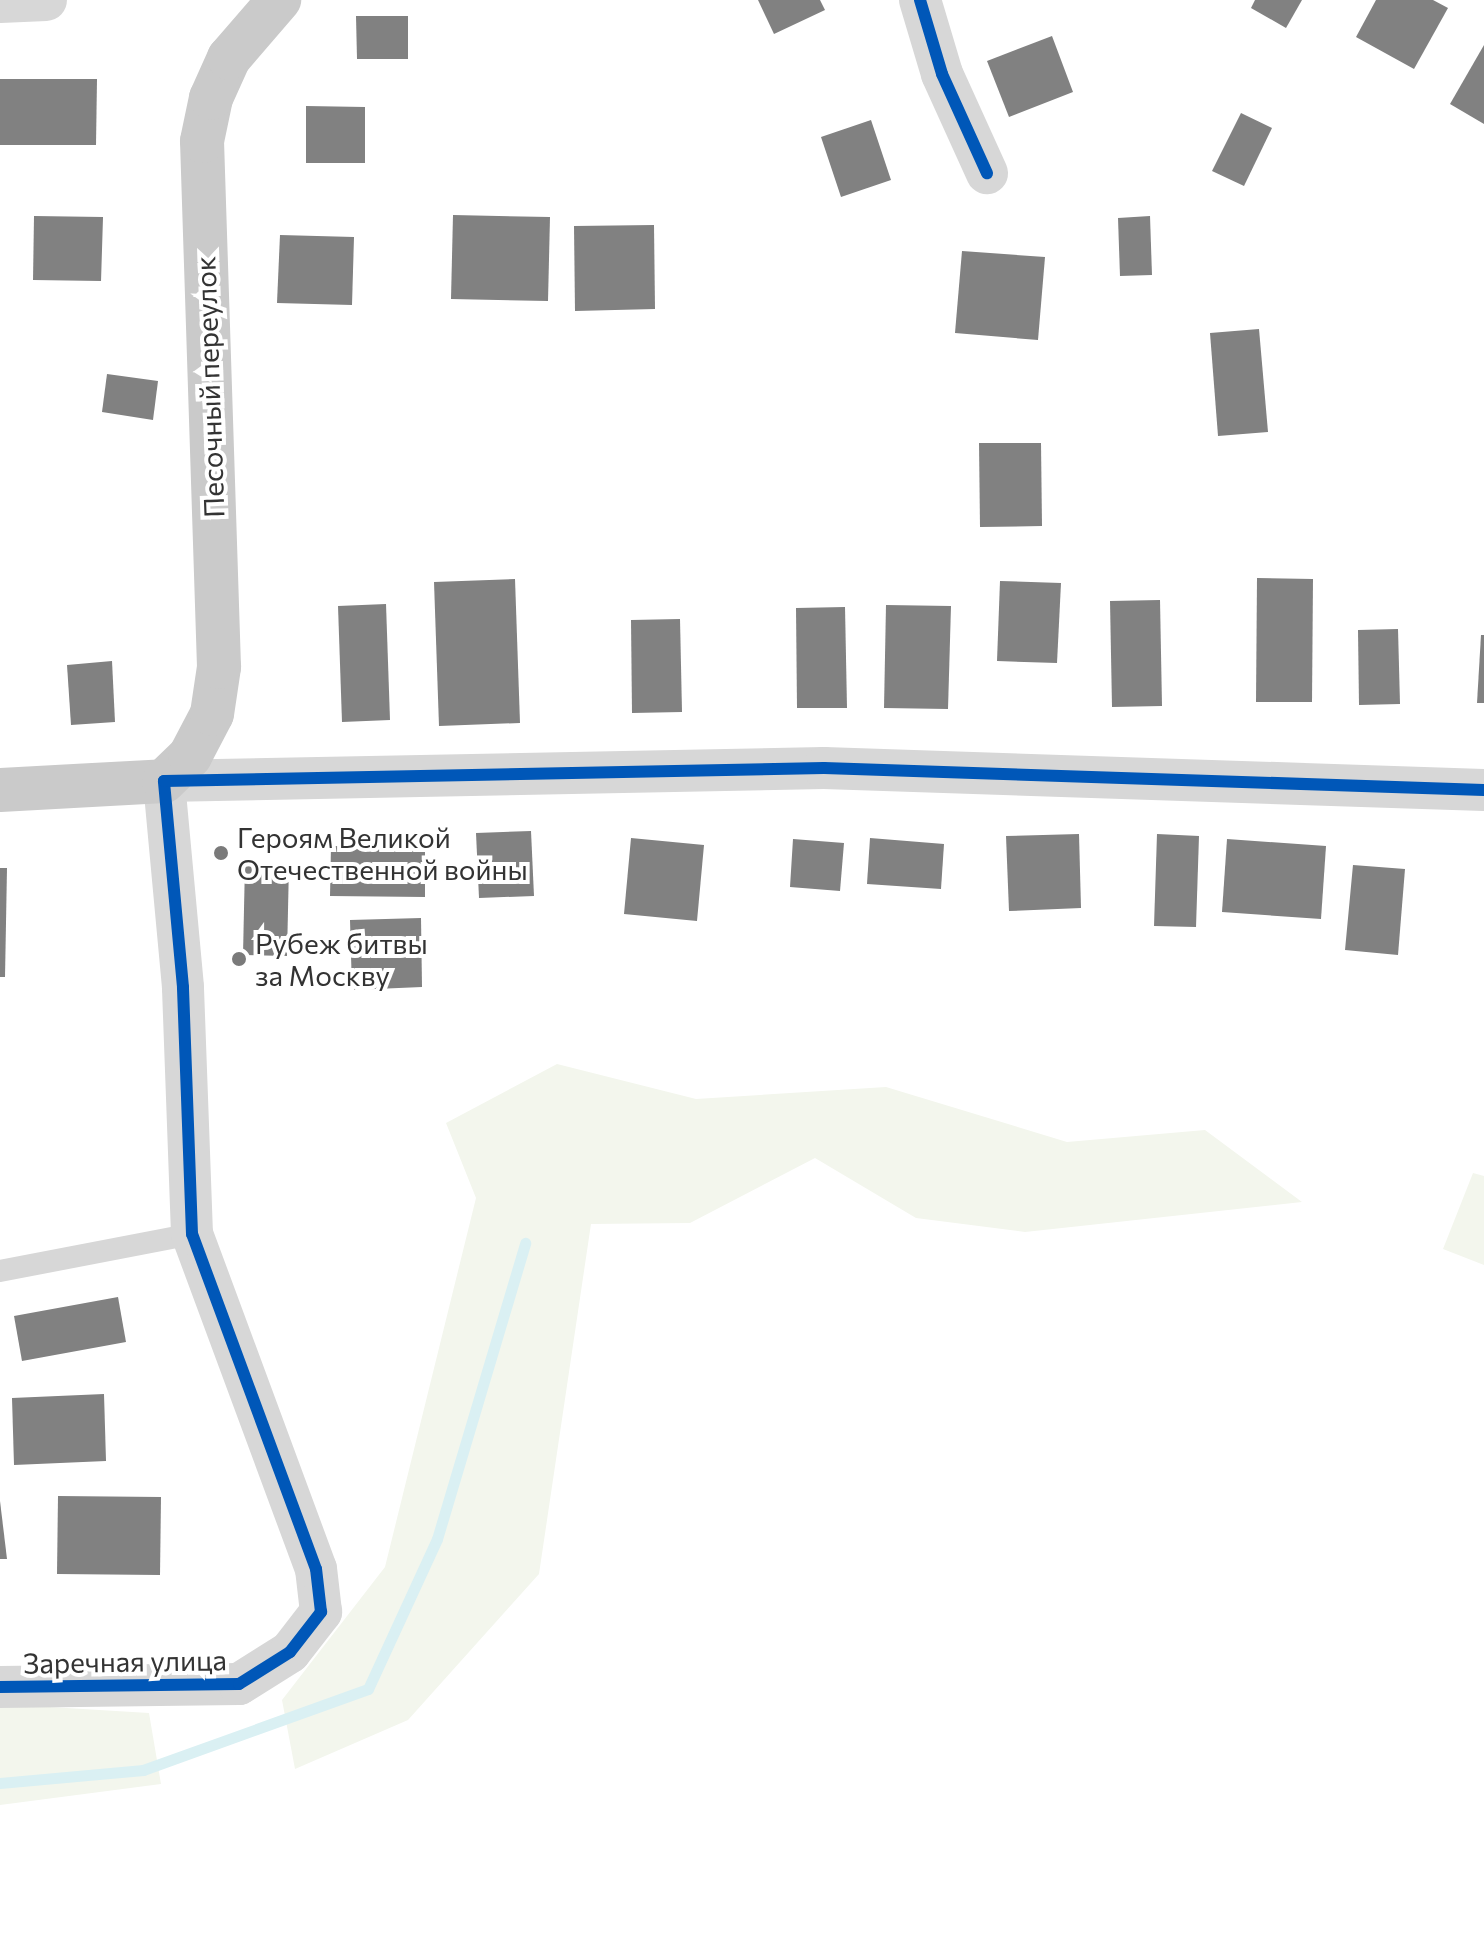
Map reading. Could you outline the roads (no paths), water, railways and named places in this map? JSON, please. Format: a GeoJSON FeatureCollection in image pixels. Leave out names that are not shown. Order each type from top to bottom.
{"type":"FeatureCollection","features":[{"type":"Feature","properties":{"kind":"main road","name":"Песочный переулок"},"geometry":{"type":"LineString","coordinates":[[164,781],[203,736],[218,679],[202,141],[211,98],[229,58],[279,0]]}},
{"type":"Feature","properties":{"kind":"main road"},"geometry":{"type":"LineString","coordinates":[[0,790],[164,781]]}},
{"type":"Feature","properties":{"kind":"street"},"geometry":{"type":"LineString","coordinates":[[0,2],[46,0]]}},
{"type":"Feature","properties":{"kind":"street"},"geometry":{"type":"LineString","coordinates":[[920,0],[942,74],[987,173]]}},
{"type":"Feature","properties":{"kind":"street"},"geometry":{"type":"LineString","coordinates":[[192,1234],[183,987],[164,781],[824,768],[1484,790]]}},
{"type":"Feature","properties":{"kind":"street","name":"Заречная улица"},"geometry":{"type":"LineString","coordinates":[[0,1687],[239,1684],[290,1652],[321,1612],[316,1569],[192,1234]]}},
{"type":"Feature","properties":{"kind":"lane"},"geometry":{"type":"LineString","coordinates":[[0,1271],[192,1234]]}},
{"type":"Feature","properties":{"kind":"waterway"},"geometry":{"type":"LineString","coordinates":[[0,1783],[143,1770],[368,1689],[437,1539],[525,1243]]}},
{"type":"Feature","properties":{"kind":"place","name":"Героям Великой Отечественной войны"},"geometry":{"type":"Point","coordinates":[221,853]}},
{"type":"Feature","properties":{"kind":"place","name":"Рубеж битвы за Москву"},"geometry":{"type":"Point","coordinates":[239,959]}}]}
